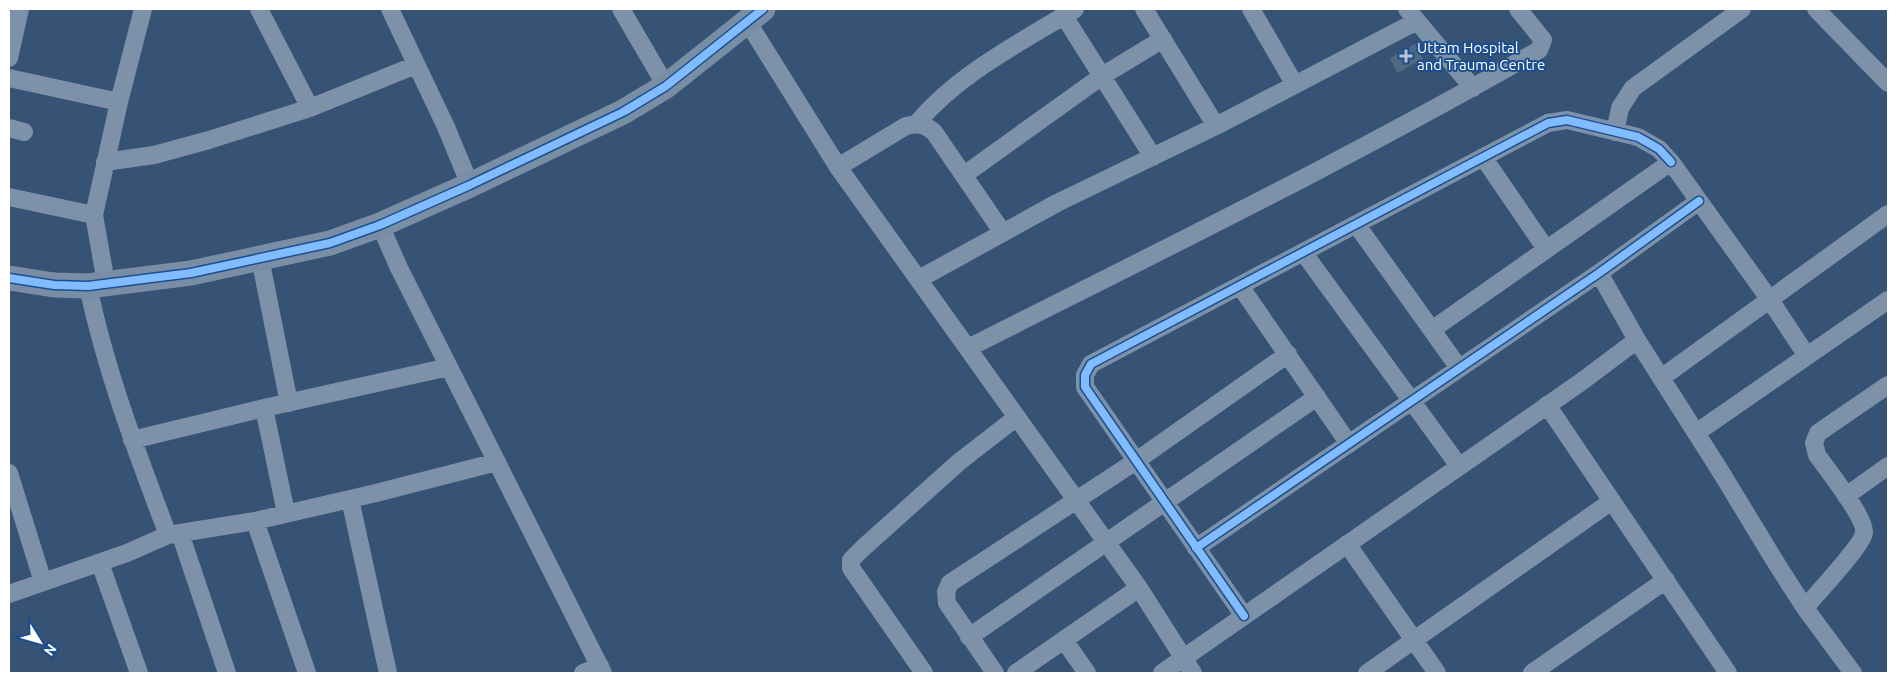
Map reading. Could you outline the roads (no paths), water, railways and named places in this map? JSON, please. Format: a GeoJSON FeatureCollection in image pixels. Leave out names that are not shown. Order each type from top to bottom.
{"type":"FeatureCollection","features":[{"type":"Feature","properties":{"kind":"street"},"geometry":{"type":"LineString","coordinates":[[143,9],[119,102],[94,215],[97,284],[108,368],[132,440],[174,534],[227,673]]}},
{"type":"Feature","properties":{"kind":"street"},"geometry":{"type":"LineString","coordinates":[[259,9],[310,108]]}},
{"type":"Feature","properties":{"kind":"street"},"geometry":{"type":"LineString","coordinates":[[390,9],[446,127],[470,185]]}},
{"type":"Feature","properties":{"kind":"street"},"geometry":{"type":"LineString","coordinates":[[621,9],[666,86]]}},
{"type":"Feature","properties":{"kind":"street"},"geometry":{"type":"LineString","coordinates":[[1144,9],[1216,126]]}},
{"type":"Feature","properties":{"kind":"street"},"geometry":{"type":"LineString","coordinates":[[1251,9],[1295,85]]}},
{"type":"Feature","properties":{"kind":"street"},"geometry":{"type":"LineString","coordinates":[[968,348],[1228,217],[1474,88],[1539,50],[1543,40],[1518,9]]}},
{"type":"Feature","properties":{"kind":"street"},"geometry":{"type":"LineString","coordinates":[[1615,132],[1620,108],[1634,88],[1742,9]]}},
{"type":"Feature","properties":{"kind":"street"},"geometry":{"type":"LineString","coordinates":[[1816,9],[1888,83]]}},
{"type":"Feature","properties":{"kind":"street"},"geometry":{"type":"LineString","coordinates":[[838,167],[906,126],[917,123],[942,96],[967,76],[1070,12],[1102,76],[1153,157]]}},
{"type":"Feature","properties":{"kind":"street"},"geometry":{"type":"LineString","coordinates":[[9,58],[16,13]]}},
{"type":"Feature","properties":{"kind":"street"},"geometry":{"type":"LineString","coordinates":[[9,278],[54,285],[97,284],[191,273],[330,243],[380,225],[470,185],[623,112],[666,86],[755,15],[838,167],[1139,588],[1188,666]]}},
{"type":"Feature","properties":{"kind":"street"},"geometry":{"type":"LineString","coordinates":[[919,279],[1057,203],[1216,126],[1295,85],[1412,15],[1474,88]]}},
{"type":"Feature","properties":{"kind":"street"},"geometry":{"type":"LineString","coordinates":[[964,176],[1102,76],[1163,39]]}},
{"type":"Feature","properties":{"kind":"street"},"geometry":{"type":"LineString","coordinates":[[106,162],[154,155],[209,140],[310,108],[416,65]]}},
{"type":"Feature","properties":{"kind":"street"},"geometry":{"type":"LineString","coordinates":[[9,78],[119,102]]}},
{"type":"Feature","properties":{"kind":"street"},"geometry":{"type":"LineString","coordinates":[[1244,616],[1085,387],[1085,375],[1091,364],[1548,123],[1567,120],[1638,137],[1659,149],[1671,162],[1770,300],[1807,356]]}},
{"type":"Feature","properties":{"kind":"street"},"geometry":{"type":"LineString","coordinates":[[917,123],[934,132],[1004,233]]}},
{"type":"Feature","properties":{"kind":"street"},"geometry":{"type":"LineString","coordinates":[[1483,157],[1546,249]]}},
{"type":"Feature","properties":{"kind":"street"},"geometry":{"type":"LineString","coordinates":[[1432,329],[1671,162]]}},
{"type":"Feature","properties":{"kind":"street"},"geometry":{"type":"LineString","coordinates":[[9,197],[94,215]]}},
{"type":"Feature","properties":{"kind":"street"},"geometry":{"type":"LineString","coordinates":[[1196,548],[1599,273],[1699,201]]}},
{"type":"Feature","properties":{"kind":"street"},"geometry":{"type":"LineString","coordinates":[[1661,378],[1888,214]]}},
{"type":"Feature","properties":{"kind":"street"},"geometry":{"type":"LineString","coordinates":[[1356,224],[1459,368]]}},
{"type":"Feature","properties":{"kind":"street"},"geometry":{"type":"LineString","coordinates":[[380,225],[399,268],[602,670],[583,673]]}},
{"type":"Feature","properties":{"kind":"street"},"geometry":{"type":"LineString","coordinates":[[1303,252],[1459,466]]}},
{"type":"Feature","properties":{"kind":"street"},"geometry":{"type":"LineString","coordinates":[[260,258],[289,402]]}},
{"type":"Feature","properties":{"kind":"street"},"geometry":{"type":"LineString","coordinates":[[1599,273],[1637,340],[1778,566],[1805,608],[1853,673]]}},
{"type":"Feature","properties":{"kind":"street"},"geometry":{"type":"LineString","coordinates":[[1240,286],[1349,444]]}},
{"type":"Feature","properties":{"kind":"street"},"geometry":{"type":"LineString","coordinates":[[1696,433],[1888,300]]}},
{"type":"Feature","properties":{"kind":"street"},"geometry":{"type":"LineString","coordinates":[[1162,673],[1188,666],[1244,616],[1637,340]]}},
{"type":"Feature","properties":{"kind":"street"},"geometry":{"type":"LineString","coordinates":[[995,673],[947,603],[946,592],[950,584],[1136,461],[1288,354]]}},
{"type":"Feature","properties":{"kind":"street"},"geometry":{"type":"LineString","coordinates":[[132,440],[289,402],[449,368]]}},
{"type":"Feature","properties":{"kind":"street"},"geometry":{"type":"LineString","coordinates":[[1805,608],[1858,545],[1864,532],[1861,518],[1817,455],[1814,444],[1818,433],[1888,386]]}},
{"type":"Feature","properties":{"kind":"street"},"geometry":{"type":"LineString","coordinates":[[969,637],[1317,397]]}},
{"type":"Feature","properties":{"kind":"street"},"geometry":{"type":"LineString","coordinates":[[1547,405],[1728,673]]}},
{"type":"Feature","properties":{"kind":"street"},"geometry":{"type":"LineString","coordinates":[[264,408],[286,513]]}},
{"type":"Feature","properties":{"kind":"street"},"geometry":{"type":"LineString","coordinates":[[924,673],[851,568],[851,560],[958,462],[1017,417]]}},
{"type":"Feature","properties":{"kind":"street"},"geometry":{"type":"LineString","coordinates":[[9,594],[100,563],[174,534],[255,521],[497,462]]}},
{"type":"Feature","properties":{"kind":"street"},"geometry":{"type":"LineString","coordinates":[[1846,496],[1888,466]]}},
{"type":"Feature","properties":{"kind":"street"},"geometry":{"type":"LineString","coordinates":[[9,474],[43,582]]}},
{"type":"Feature","properties":{"kind":"street"},"geometry":{"type":"LineString","coordinates":[[350,499],[388,673]]}},
{"type":"Feature","properties":{"kind":"street"},"geometry":{"type":"LineString","coordinates":[[1367,673],[1612,501]]}},
{"type":"Feature","properties":{"kind":"street"},"geometry":{"type":"LineString","coordinates":[[255,521],[307,673]]}},
{"type":"Feature","properties":{"kind":"street"},"geometry":{"type":"LineString","coordinates":[[1346,544],[1437,673]]}},
{"type":"Feature","properties":{"kind":"street"},"geometry":{"type":"LineString","coordinates":[[100,563],[139,673]]}},
{"type":"Feature","properties":{"kind":"street"},"geometry":{"type":"LineString","coordinates":[[1532,673],[1551,668],[1666,580]]}},
{"type":"Feature","properties":{"kind":"street"},"geometry":{"type":"LineString","coordinates":[[1016,673],[1139,588]]}},
{"type":"Feature","properties":{"kind":"street"},"geometry":{"type":"LineString","coordinates":[[1064,640],[1088,673]]}},
{"type":"Feature","properties":{"kind":"place","name":"Uttam Hospital and Trauma Centre"},"geometry":{"type":"Point","coordinates":[1406,56]}}]}
